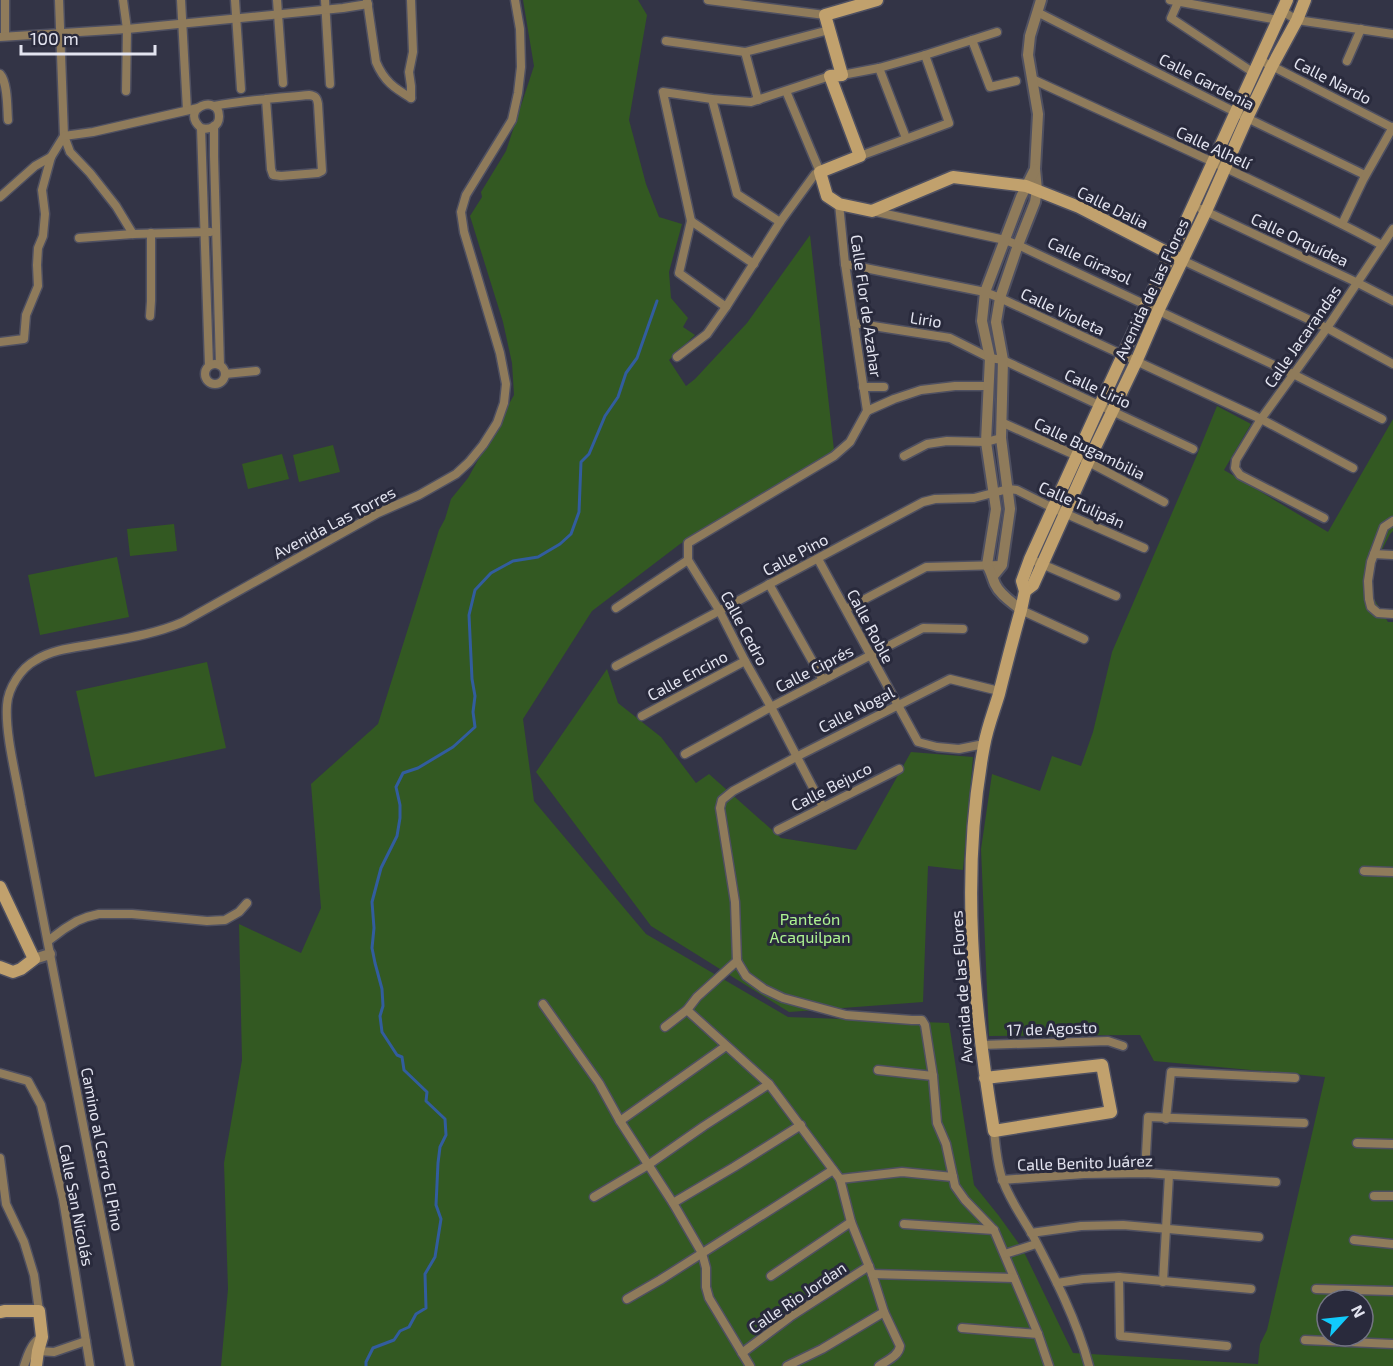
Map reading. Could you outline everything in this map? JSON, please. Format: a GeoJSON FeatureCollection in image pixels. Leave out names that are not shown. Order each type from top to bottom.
{"type":"FeatureCollection","features":[{"type":"Feature","properties":{"kind":"main road"},"geometry":{"type":"LineString","coordinates":[[839,204],[827,196],[820,172],[860,156],[836,75],[825,15],[877,0]]}},
{"type":"Feature","properties":{"kind":"main road","name":"Avenida de las Flores"},"geometry":{"type":"LineString","coordinates":[[1083,459],[1100,405],[1146,305],[1206,211],[1224,168],[1254,73],[1266,63],[1297,20],[1305,0]]}},
{"type":"Feature","properties":{"kind":"main road","name":"Avenida de las Flores"},"geometry":{"type":"LineString","coordinates":[[994,1131],[981,1045],[974,961],[971,907],[972,859],[976,801],[984,744],[1021,610],[1025,591],[1022,581],[1030,559],[1059,510],[1083,459],[1136,362],[1158,311],[1193,206],[1212,162],[1241,115],[1266,63],[1282,10]]}},
{"type":"Feature","properties":{"kind":"main road","name":"Calle Dalia"},"geometry":{"type":"LineString","coordinates":[[872,211],[953,177],[1032,188],[1079,207],[1177,257]]}},
{"type":"Feature","properties":{"kind":"main road","name":"Calle Girasol"},"geometry":{"type":"LineString","coordinates":[[839,204],[872,211]]}},
{"type":"Feature","properties":{"kind":"main road","name":"Avenida de las Flores"},"geometry":{"type":"LineString","coordinates":[[1025,591],[1032,585],[1042,564],[1059,510]]}},
{"type":"Feature","properties":{"kind":"main road"},"geometry":{"type":"LineString","coordinates":[[0,887],[34,959],[13,972],[0,967]]}},
{"type":"Feature","properties":{"kind":"main road"},"geometry":{"type":"LineString","coordinates":[[985,1078],[1102,1065],[1111,1112],[994,1131]]}},
{"type":"Feature","properties":{"kind":"main road"},"geometry":{"type":"LineString","coordinates":[[0,1312],[39,1311],[42,1337],[36,1366]]}},
{"type":"Feature","properties":{"kind":"street"},"geometry":{"type":"LineString","coordinates":[[5,0],[2,37],[182,24],[278,14],[325,5],[368,2],[376,62],[390,85],[411,99],[409,72],[413,52],[411,0]]}},
{"type":"Feature","properties":{"kind":"street"},"geometry":{"type":"LineString","coordinates":[[59,0],[64,136],[70,152],[116,206],[133,234]]}},
{"type":"Feature","properties":{"kind":"street"},"geometry":{"type":"LineString","coordinates":[[123,0],[127,29],[126,92]]}},
{"type":"Feature","properties":{"kind":"street"},"geometry":{"type":"LineString","coordinates":[[181,0],[187,110]]}},
{"type":"Feature","properties":{"kind":"street"},"geometry":{"type":"LineString","coordinates":[[235,0],[241,89]]}},
{"type":"Feature","properties":{"kind":"street"},"geometry":{"type":"LineString","coordinates":[[277,0],[284,82]]}},
{"type":"Feature","properties":{"kind":"street","name":"Avenida Las Torres"},"geometry":{"type":"LineString","coordinates":[[50,954],[6,718],[7,701],[13,685],[23,670],[36,660],[58,651],[149,634],[183,622],[378,513],[419,495],[456,474],[483,446],[497,423],[504,403],[506,384],[500,353],[464,232],[461,212],[466,195],[512,120],[521,67],[520,29],[515,0]]}},
{"type":"Feature","properties":{"kind":"street"},"geometry":{"type":"LineString","coordinates":[[708,0],[825,15]]}},
{"type":"Feature","properties":{"kind":"street"},"geometry":{"type":"LineString","coordinates":[[1041,0],[1030,36],[1028,55],[1038,114],[1032,188],[1005,240],[985,292],[982,321],[990,358],[986,442],[996,509],[987,565],[1002,594],[1021,610],[1084,639]]}},
{"type":"Feature","properties":{"kind":"street"},"geometry":{"type":"LineString","coordinates":[[1254,73],[1171,18],[1176,1],[1282,10],[1297,20],[1393,34]]}},
{"type":"Feature","properties":{"kind":"street"},"geometry":{"type":"LineString","coordinates":[[325,5],[330,84]]}},
{"type":"Feature","properties":{"kind":"street","name":"Calle Gardenia"},"geometry":{"type":"LineString","coordinates":[[1036,12],[1365,176]]}},
{"type":"Feature","properties":{"kind":"street"},"geometry":{"type":"LineString","coordinates":[[1347,61],[1361,29]]}},
{"type":"Feature","properties":{"kind":"street"},"geometry":{"type":"LineString","coordinates":[[666,41],[745,52],[829,30]]}},
{"type":"Feature","properties":{"kind":"street"},"geometry":{"type":"LineString","coordinates":[[726,307],[679,273],[691,221],[663,92],[751,102],[836,75],[879,68],[997,32]]}},
{"type":"Feature","properties":{"kind":"street"},"geometry":{"type":"LineString","coordinates":[[972,40],[990,87],[1016,81]]}},
{"type":"Feature","properties":{"kind":"street"},"geometry":{"type":"LineString","coordinates":[[745,52],[758,100]]}},
{"type":"Feature","properties":{"kind":"street"},"geometry":{"type":"LineString","coordinates":[[860,156],[949,123],[925,55]]}},
{"type":"Feature","properties":{"kind":"street","name":"Calle Nardo"},"geometry":{"type":"LineString","coordinates":[[1266,63],[1393,127]]}},
{"type":"Feature","properties":{"kind":"street"},"geometry":{"type":"LineString","coordinates":[[879,68],[906,138]]}},
{"type":"Feature","properties":{"kind":"street"},"geometry":{"type":"LineString","coordinates":[[0,74],[3,76],[8,120]]}},
{"type":"Feature","properties":{"kind":"street","name":"Calle Alhelí"},"geometry":{"type":"LineString","coordinates":[[1032,79],[1212,162],[1382,245]]}},
{"type":"Feature","properties":{"kind":"street"},"geometry":{"type":"LineString","coordinates":[[677,357],[707,333],[780,222],[815,174],[820,172],[786,91]]}},
{"type":"Feature","properties":{"kind":"street"},"geometry":{"type":"LineString","coordinates":[[64,136],[93,132],[208,104],[214,106],[239,101],[309,95],[317,99],[322,171],[273,175],[267,99]]}},
{"type":"Feature","properties":{"kind":"street"},"geometry":{"type":"LineString","coordinates":[[712,99],[737,194],[780,222]]}},
{"type":"Feature","properties":{"kind":"street"},"geometry":{"type":"LineString","coordinates":[[198,108],[195,113],[197,124],[201,128],[210,129],[218,122],[218,111],[214,106]]}},
{"type":"Feature","properties":{"kind":"street"},"geometry":{"type":"LineString","coordinates":[[214,126],[220,365]]}},
{"type":"Feature","properties":{"kind":"street"},"geometry":{"type":"LineString","coordinates":[[1342,224],[1365,176],[1393,127]]}},
{"type":"Feature","properties":{"kind":"street"},"geometry":{"type":"LineString","coordinates":[[201,128],[209,365],[204,375],[206,380],[215,385],[224,380],[224,369],[220,365],[209,365]]}},
{"type":"Feature","properties":{"kind":"street"},"geometry":{"type":"LineString","coordinates":[[0,342],[24,339],[26,315],[38,286],[38,256],[45,214],[42,190],[51,157],[64,136]]}},
{"type":"Feature","properties":{"kind":"street"},"geometry":{"type":"LineString","coordinates":[[0,197],[35,166],[51,157]]}},
{"type":"Feature","properties":{"kind":"street"},"geometry":{"type":"LineString","coordinates":[[993,576],[1002,565],[1010,509],[1001,438],[1003,360],[996,322],[1000,298],[1035,202],[1032,188]]}},
{"type":"Feature","properties":{"kind":"street","name":"Calle Flor de Azahar"},"geometry":{"type":"LineString","coordinates":[[839,204],[845,264],[867,411]]}},
{"type":"Feature","properties":{"kind":"street","name":"Calle Orquídea"},"geometry":{"type":"LineString","coordinates":[[1193,206],[1393,301]]}},
{"type":"Feature","properties":{"kind":"street","name":"Calle Girasol"},"geometry":{"type":"LineString","coordinates":[[872,211],[1005,240],[1018,245],[1293,374],[1382,419]]}},
{"type":"Feature","properties":{"kind":"street"},"geometry":{"type":"LineString","coordinates":[[691,221],[754,264]]}},
{"type":"Feature","properties":{"kind":"street"},"geometry":{"type":"LineString","coordinates":[[79,238],[216,232]]}},
{"type":"Feature","properties":{"kind":"street"},"geometry":{"type":"LineString","coordinates":[[150,316],[151,234]]}},
{"type":"Feature","properties":{"kind":"street","name":"Calle Jacarandas"},"geometry":{"type":"LineString","coordinates":[[1324,518],[1240,475],[1235,468],[1236,460],[1391,234]]}},
{"type":"Feature","properties":{"kind":"street","name":"Calle Dalia"},"geometry":{"type":"LineString","coordinates":[[1177,257],[1328,328],[1393,364]]}},
{"type":"Feature","properties":{"kind":"street","name":"Calle Violeta"},"geometry":{"type":"LineString","coordinates":[[845,264],[985,292],[1000,298],[1262,419],[1353,468]]}},
{"type":"Feature","properties":{"kind":"street","name":"Lirio"},"geometry":{"type":"LineString","coordinates":[[854,323],[950,338],[990,358]]}},
{"type":"Feature","properties":{"kind":"street","name":"Calle Lirio"},"geometry":{"type":"LineString","coordinates":[[990,358],[1003,360],[1193,449]]}},
{"type":"Feature","properties":{"kind":"street"},"geometry":{"type":"LineString","coordinates":[[225,374],[256,371]]}},
{"type":"Feature","properties":{"kind":"street"},"geometry":{"type":"LineString","coordinates":[[616,608],[688,560],[688,543],[834,456],[850,442],[867,411],[921,390],[955,386],[989,386]]}},
{"type":"Feature","properties":{"kind":"street"},"geometry":{"type":"LineString","coordinates":[[863,387],[884,387]]}},
{"type":"Feature","properties":{"kind":"street","name":"Calle Bugambilia"},"geometry":{"type":"LineString","coordinates":[[1001,422],[1083,459],[1164,502]]}},
{"type":"Feature","properties":{"kind":"street"},"geometry":{"type":"LineString","coordinates":[[904,456],[927,444],[947,441],[986,442],[1001,438]]}},
{"type":"Feature","properties":{"kind":"street","name":"Calle Pino"},"geometry":{"type":"LineString","coordinates":[[616,666],[923,502],[935,499],[974,498],[1008,489]]}},
{"type":"Feature","properties":{"kind":"street","name":"Calle Tulipán"},"geometry":{"type":"LineString","coordinates":[[1008,489],[1017,490],[1144,548]]}},
{"type":"Feature","properties":{"kind":"street"},"geometry":{"type":"LineString","coordinates":[[1393,521],[1384,527],[1371,562],[1368,581],[1371,607],[1378,613],[1393,614]]}},
{"type":"Feature","properties":{"kind":"street"},"geometry":{"type":"LineString","coordinates":[[1374,554],[1393,555]]}},
{"type":"Feature","properties":{"kind":"street","name":"Calle Roble"},"geometry":{"type":"LineString","coordinates":[[818,559],[918,742],[959,749],[984,744]]}},
{"type":"Feature","properties":{"kind":"street"},"geometry":{"type":"LineString","coordinates":[[1030,559],[1116,596]]}},
{"type":"Feature","properties":{"kind":"street","name":"Calle Cedro"},"geometry":{"type":"LineString","coordinates":[[688,560],[719,610],[823,807]]}},
{"type":"Feature","properties":{"kind":"street"},"geometry":{"type":"LineString","coordinates":[[846,609],[926,567],[1002,565]]}},
{"type":"Feature","properties":{"kind":"street"},"geometry":{"type":"LineString","coordinates":[[770,584],[823,681]]}},
{"type":"Feature","properties":{"kind":"street","name":"Calle Ciprés"},"geometry":{"type":"LineString","coordinates":[[685,754],[923,628],[963,629]]}},
{"type":"Feature","properties":{"kind":"street","name":"Calle Encino"},"geometry":{"type":"LineString","coordinates":[[642,716],[745,661]]}},
{"type":"Feature","properties":{"kind":"street","name":"Calle Nogal"},"geometry":{"type":"LineString","coordinates":[[736,961],[735,902],[720,808],[722,800],[733,791],[798,756],[951,679],[999,691]]}},
{"type":"Feature","properties":{"kind":"street","name":"Calle Bejuco"},"geometry":{"type":"LineString","coordinates":[[778,830],[899,769]]}},
{"type":"Feature","properties":{"kind":"street"},"geometry":{"type":"LineString","coordinates":[[1364,871],[1393,872]]}},
{"type":"Feature","properties":{"kind":"street"},"geometry":{"type":"LineString","coordinates":[[48,941],[78,921],[99,914],[132,914],[207,921],[225,920],[239,912],[247,903]]}},
{"type":"Feature","properties":{"kind":"street"},"geometry":{"type":"LineString","coordinates":[[34,959],[50,954]]}},
{"type":"Feature","properties":{"kind":"street","name":"Camino al Cerro El Pino"},"geometry":{"type":"LineString","coordinates":[[50,954],[130,1366]]}},
{"type":"Feature","properties":{"kind":"street"},"geometry":{"type":"LineString","coordinates":[[665,1027],[687,1010],[697,997],[736,961],[746,976],[764,989],[783,998],[846,1015],[922,1020],[925,1024],[933,1076],[937,1124],[946,1144],[955,1186],[965,1200],[994,1230],[1049,1366]]}},
{"type":"Feature","properties":{"kind":"street"},"geometry":{"type":"LineString","coordinates":[[543,1004],[599,1083],[702,1253],[709,1298],[750,1366]]}},
{"type":"Feature","properties":{"kind":"street"},"geometry":{"type":"LineString","coordinates":[[687,1010],[769,1084],[840,1179],[851,1222],[871,1270],[884,1312],[900,1346],[897,1354],[879,1366]]}},
{"type":"Feature","properties":{"kind":"street","name":"17 de Agosto"},"geometry":{"type":"LineString","coordinates":[[981,1045],[1108,1041],[1123,1046]]}},
{"type":"Feature","properties":{"kind":"street"},"geometry":{"type":"LineString","coordinates":[[620,1121],[726,1046]]}},
{"type":"Feature","properties":{"kind":"street"},"geometry":{"type":"LineString","coordinates":[[878,1070],[933,1076]]}},
{"type":"Feature","properties":{"kind":"street"},"geometry":{"type":"LineString","coordinates":[[1166,1119],[1171,1072],[1295,1078]]}},
{"type":"Feature","properties":{"kind":"street","name":"Calle San Nicolás"},"geometry":{"type":"LineString","coordinates":[[0,1073],[28,1081],[41,1105],[63,1199],[90,1366]]}},
{"type":"Feature","properties":{"kind":"street"},"geometry":{"type":"LineString","coordinates":[[594,1197],[648,1165],[769,1084]]}},
{"type":"Feature","properties":{"kind":"street"},"geometry":{"type":"LineString","coordinates":[[1145,1173],[1148,1117],[1304,1123]]}},
{"type":"Feature","properties":{"kind":"street"},"geometry":{"type":"LineString","coordinates":[[673,1203],[801,1125]]}},
{"type":"Feature","properties":{"kind":"street","name":"Avenida de las Flores"},"geometry":{"type":"LineString","coordinates":[[994,1131],[1002,1180],[1057,1283],[1083,1343],[1089,1366]]}},
{"type":"Feature","properties":{"kind":"street"},"geometry":{"type":"LineString","coordinates":[[1357,1143],[1393,1144]]}},
{"type":"Feature","properties":{"kind":"street"},"geometry":{"type":"LineString","coordinates":[[0,1158],[6,1204],[24,1242],[34,1275],[39,1311]]}},
{"type":"Feature","properties":{"kind":"street"},"geometry":{"type":"LineString","coordinates":[[627,1299],[833,1170]]}},
{"type":"Feature","properties":{"kind":"street"},"geometry":{"type":"LineString","coordinates":[[840,1179],[902,1172],[953,1177]]}},
{"type":"Feature","properties":{"kind":"street","name":"Calle Benito Juárez"},"geometry":{"type":"LineString","coordinates":[[1002,1180],[1084,1174],[1145,1173],[1276,1182]]}},
{"type":"Feature","properties":{"kind":"street"},"geometry":{"type":"LineString","coordinates":[[1163,1282],[1169,1174]]}},
{"type":"Feature","properties":{"kind":"street"},"geometry":{"type":"LineString","coordinates":[[1374,1196],[1393,1196]]}},
{"type":"Feature","properties":{"kind":"street"},"geometry":{"type":"LineString","coordinates":[[771,1276],[851,1222]]}},
{"type":"Feature","properties":{"kind":"street"},"geometry":{"type":"LineString","coordinates":[[904,1224],[994,1230]]}},
{"type":"Feature","properties":{"kind":"street"},"geometry":{"type":"LineString","coordinates":[[1031,1233],[1123,1225],[1259,1237]]}},
{"type":"Feature","properties":{"kind":"street"},"geometry":{"type":"LineString","coordinates":[[1354,1240],[1393,1244]]}},
{"type":"Feature","properties":{"kind":"street"},"geometry":{"type":"LineString","coordinates":[[1005,1254],[1036,1244]]}},
{"type":"Feature","properties":{"kind":"street"},"geometry":{"type":"LineString","coordinates":[[871,1270],[1014,1278]]}},
{"type":"Feature","properties":{"kind":"street","name":"Calle Rio Jordan"},"geometry":{"type":"LineString","coordinates":[[742,1353],[790,1317],[871,1270]]}},
{"type":"Feature","properties":{"kind":"street"},"geometry":{"type":"LineString","coordinates":[[1119,1277],[1120,1336],[1227,1346]]}},
{"type":"Feature","properties":{"kind":"street"},"geometry":{"type":"LineString","coordinates":[[1057,1283],[1119,1277],[1251,1289]]}},
{"type":"Feature","properties":{"kind":"street"},"geometry":{"type":"LineString","coordinates":[[1375,1291],[1393,1291]]}},
{"type":"Feature","properties":{"kind":"street"},"geometry":{"type":"LineString","coordinates":[[787,1366],[822,1349],[884,1312]]}},
{"type":"Feature","properties":{"kind":"street"},"geometry":{"type":"LineString","coordinates":[[962,1328],[1038,1334]]}},
{"type":"Feature","properties":{"kind":"street"},"geometry":{"type":"LineString","coordinates":[[24,1366],[36,1340],[42,1337]]}},
{"type":"Feature","properties":{"kind":"street"},"geometry":{"type":"LineString","coordinates":[[1305,1340],[1393,1344]]}},
{"type":"Feature","properties":{"kind":"street"},"geometry":{"type":"LineString","coordinates":[[38,1351],[54,1352],[86,1341]]}},
{"type":"Feature","properties":{"kind":"green space"},"geometry":{"type":"Polygon","coordinates":[[[523,0],[638,0],[647,15],[629,120],[646,184],[659,217],[682,224],[669,272],[671,298],[688,318],[683,327],[695,335],[669,360],[686,386],[695,379],[747,323],[810,235],[834,450],[680,544],[592,611],[523,719],[534,801],[646,934],[788,1017],[949,1023],[974,1185],[1022,1248],[1073,1353],[1258,1364],[1260,1344],[1267,1330],[1325,1077],[1154,1061],[1140,1035],[989,1036],[981,849],[992,774],[1040,791],[1052,756],[1081,766],[1093,732],[1112,652],[1217,406],[1251,424],[1224,470],[1328,532],[1393,419],[1393,531],[1365,584],[1388,622],[1393,622],[1393,1366],[221,1366],[228,1289],[224,1163],[242,1060],[239,924],[301,953],[321,908],[311,784],[378,724],[439,530],[451,499],[468,478],[514,395],[512,363],[503,322],[470,216],[482,197],[481,192],[506,151],[534,66],[523,0]]]}},
{"type":"Feature","properties":{"kind":"green space"},"geometry":{"type":"Polygon","coordinates":[[[333,445],[340,472],[299,482],[293,455],[333,445]]]}},
{"type":"Feature","properties":{"kind":"green space"},"geometry":{"type":"Polygon","coordinates":[[[282,454],[289,479],[248,489],[242,464],[282,454]]]}},
{"type":"Feature","properties":{"kind":"green space"},"geometry":{"type":"Polygon","coordinates":[[[174,524],[177,551],[130,556],[127,529],[174,524]]]}},
{"type":"Feature","properties":{"kind":"green space"},"geometry":{"type":"Polygon","coordinates":[[[117,557],[129,617],[40,635],[28,575],[117,557]]]}},
{"type":"Feature","properties":{"kind":"green space"},"geometry":{"type":"Polygon","coordinates":[[[207,662],[226,748],[95,777],[76,691],[207,662]]]}},
{"type":"Feature","properties":{"kind":"green space","name":"Panteón Acaquilpan"},"geometry":{"type":"Polygon","coordinates":[[[607,669],[618,703],[661,737],[696,783],[709,774],[781,838],[856,850],[911,752],[973,757],[963,870],[928,866],[923,1002],[789,1012],[651,926],[536,772],[607,669]]]}},
{"type":"Feature","properties":{"kind":"waterway"},"geometry":{"type":"LineString","coordinates":[[366,1366],[373,1348],[394,1340],[400,1331],[409,1327],[416,1314],[426,1308],[425,1274],[435,1257],[441,1219],[436,1205],[438,1163],[440,1147],[446,1135],[445,1119],[426,1101],[427,1092],[404,1070],[402,1057],[397,1055],[382,1032],[380,1016],[383,1006],[382,989],[372,948],[374,928],[372,902],[381,868],[397,836],[400,805],[396,787],[403,773],[418,768],[453,747],[475,727],[469,615],[475,590],[491,573],[513,561],[538,557],[560,544],[571,534],[579,512],[581,462],[589,454],[605,416],[618,397],[626,373],[637,358],[657,301]]}}]}
